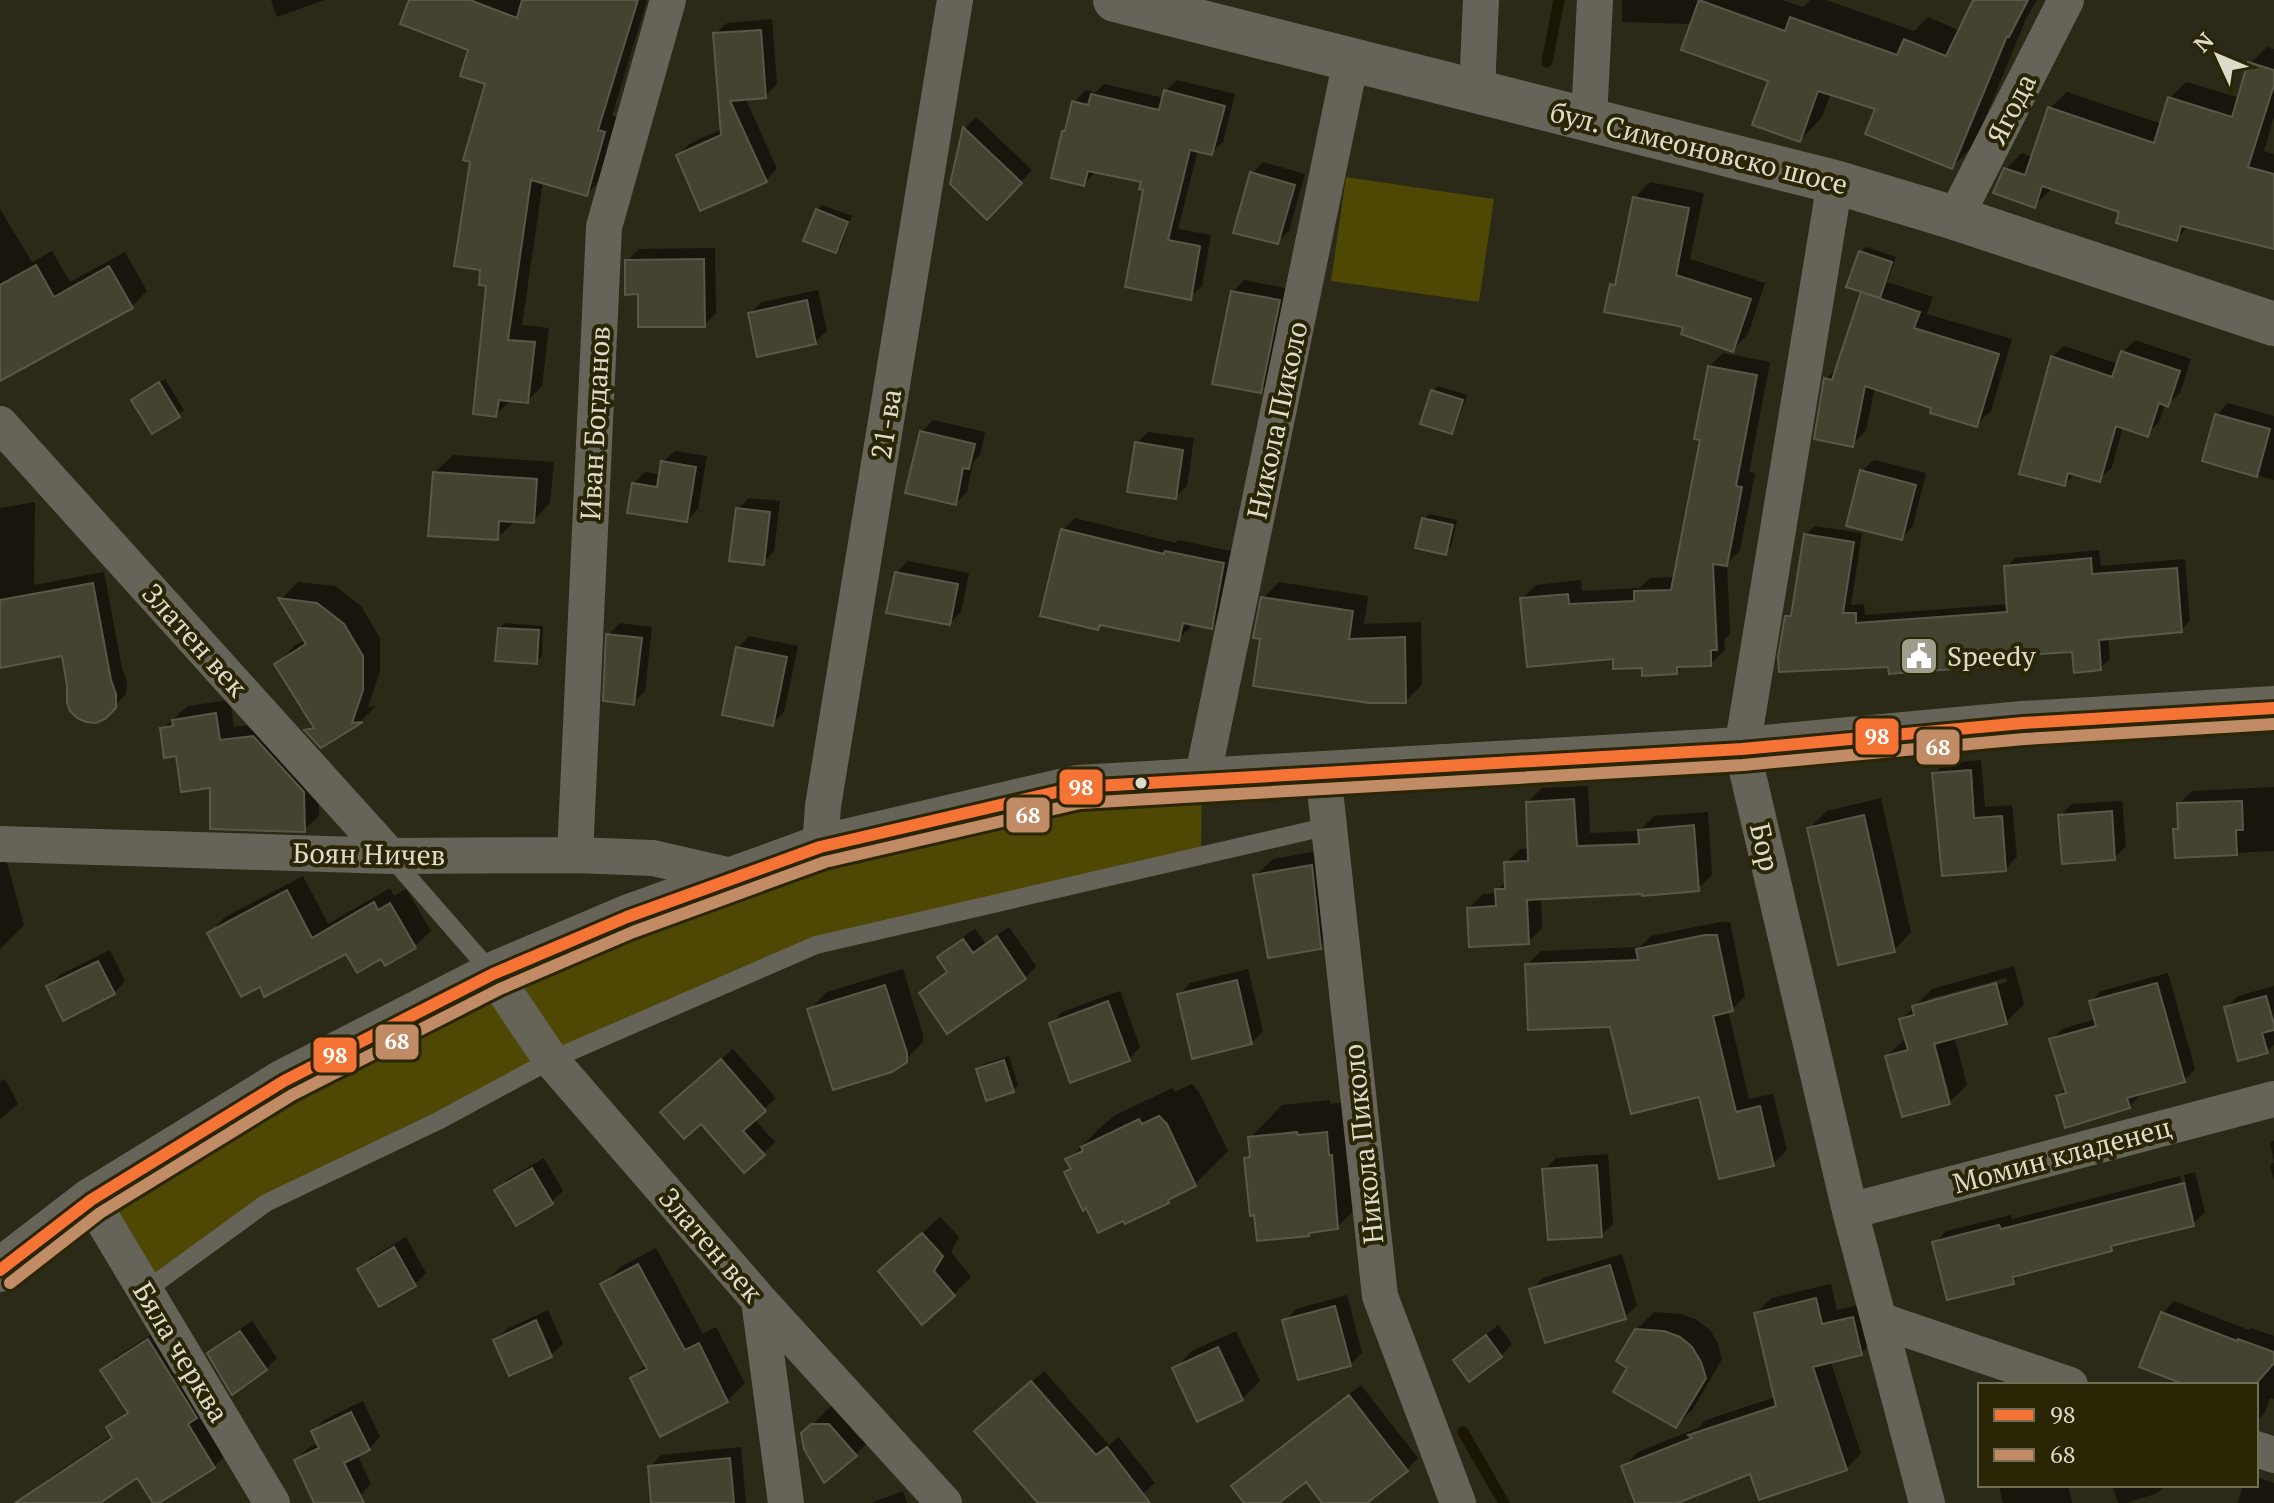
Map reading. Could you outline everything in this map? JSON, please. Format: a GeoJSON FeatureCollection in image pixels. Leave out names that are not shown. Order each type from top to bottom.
{"type":"FeatureCollection","features":[{"type":"Feature","properties":{"kind":"street","name":"Иван Богданов"},"geometry":{"type":"LineString","coordinates":[[575,855],[604,227],[668,0]]}},
{"type":"Feature","properties":{"kind":"street","name":"21-ва"},"geometry":{"type":"LineString","coordinates":[[820,847],[826,790],[955,0]]}},
{"type":"Feature","properties":{"kind":"street","name":"бул. Симеоновско шосе"},"geometry":{"type":"LineString","coordinates":[[1115,0],[1835,182],[1955,218],[2274,324]]}},
{"type":"Feature","properties":{"kind":"street"},"geometry":{"type":"LineString","coordinates":[[1477,90],[1481,0]]}},
{"type":"Feature","properties":{"kind":"street"},"geometry":{"type":"LineString","coordinates":[[1589,119],[1595,0]]}},
{"type":"Feature","properties":{"kind":"street","name":"Ягода"},"geometry":{"type":"LineString","coordinates":[[1955,218],[2066,0]]}},
{"type":"Feature","properties":{"kind":"street","name":"Никола Пиколо"},"geometry":{"type":"LineString","coordinates":[[1202,780],[1351,60]]}},
{"type":"Feature","properties":{"kind":"street","name":"Бор"},"geometry":{"type":"LineString","coordinates":[[1835,182],[1742,749],[1850,1211],[1927,1503]]}},
{"type":"Feature","properties":{"kind":"street","name":"Златен век"},"geometry":{"type":"LineString","coordinates":[[0,424],[390,856]]}},
{"type":"Feature","properties":{"kind":"street"},"geometry":{"type":"LineString","coordinates":[[0,1270],[91,1200],[284,1081],[493,974],[627,917],[820,847],[1078,787],[1742,749],[2023,723],[2274,708]]}},
{"type":"Feature","properties":{"kind":"street","name":"Никола Пиколо"},"geometry":{"type":"LineString","coordinates":[[1323,772],[1380,1296],[1458,1503]]}},
{"type":"Feature","properties":{"kind":"street","name":"Боян Ничев"},"geometry":{"type":"LineString","coordinates":[[0,844],[390,856],[575,855],[653,858],[736,877]]}},
{"type":"Feature","properties":{"kind":"street","name":"Златен век"},"geometry":{"type":"LineString","coordinates":[[493,974],[551,1060],[759,1300],[944,1503]]}},
{"type":"Feature","properties":{"kind":"street","name":"Момин кладенец"},"geometry":{"type":"LineString","coordinates":[[1850,1211],[2274,1099]]}},
{"type":"Feature","properties":{"kind":"street","name":"Бяла черква"},"geometry":{"type":"LineString","coordinates":[[91,1200],[272,1503]]}},
{"type":"Feature","properties":{"kind":"street"},"geometry":{"type":"LineString","coordinates":[[759,1300],[786,1503]]}},
{"type":"Feature","properties":{"kind":"street"},"geometry":{"type":"LineString","coordinates":[[1879,1320],[2064,1383]]}},
{"type":"Feature","properties":{"kind":"lane"},"geometry":{"type":"LineString","coordinates":[[145,1291],[266,1203],[438,1121],[551,1060],[816,945],[1329,826]]}},
{"type":"Feature","properties":{"kind":"lane"},"geometry":{"type":"LineString","coordinates":[[390,856],[493,974]]}},
{"type":"Feature","properties":{"kind":"shaded area"},"geometry":{"type":"Polygon","coordinates":[[[1346,177],[1494,199],[1479,302],[1331,281],[1346,177]]]}},
{"type":"Feature","properties":{"kind":"shaded area"},"geometry":{"type":"Polygon","coordinates":[[[1202,780],[1201,854],[816,945],[266,1203],[145,1291],[91,1200],[284,1081],[820,847],[1202,780]]]}},
{"type":"Feature","properties":{"kind":"building"},"geometry":{"type":"Polygon","coordinates":[[[409,0],[470,0],[517,18],[522,0],[638,0],[598,130],[605,132],[587,196],[531,180],[508,340],[535,342],[528,403],[499,400],[496,417],[473,414],[486,286],[479,285],[480,270],[454,266],[470,162],[463,160],[485,84],[460,76],[468,50],[400,24],[409,0]]]}},
{"type":"Feature","properties":{"kind":"building"},"geometry":{"type":"Polygon","coordinates":[[[1699,0],[1785,31],[1790,17],[1897,55],[1904,39],[1946,56],[1973,0],[2028,0],[2007,36],[1952,169],[1865,134],[1875,109],[1818,91],[1800,142],[1752,125],[1768,81],[1681,50],[1699,0]]]}},
{"type":"Feature","properties":{"kind":"building"},"geometry":{"type":"Polygon","coordinates":[[[761,30],[766,98],[730,101],[767,182],[700,211],[676,155],[721,135],[713,33],[761,30]]]}},
{"type":"Feature","properties":{"kind":"building"},"geometry":{"type":"Polygon","coordinates":[[[2248,62],[2274,70],[2274,85],[2248,167],[2274,174],[2274,249],[2181,226],[2177,241],[2116,223],[2119,212],[2042,186],[2035,208],[1993,193],[2004,168],[2025,175],[2048,107],[2154,143],[2168,97],[2232,117],[2248,62]]]}},
{"type":"Feature","properties":{"kind":"building"},"geometry":{"type":"Polygon","coordinates":[[[1164,90],[1225,106],[1212,155],[1190,150],[1168,240],[1200,246],[1191,300],[1125,287],[1143,190],[1139,189],[1141,182],[1088,171],[1084,186],[1051,178],[1072,101],[1088,105],[1091,94],[1159,110],[1164,90]]]}},
{"type":"Feature","properties":{"kind":"building"},"geometry":{"type":"Polygon","coordinates":[[[963,127],[1022,183],[987,220],[950,184],[963,127]]]}},
{"type":"Feature","properties":{"kind":"building"},"geometry":{"type":"Polygon","coordinates":[[[1250,172],[1295,185],[1278,244],[1233,233],[1250,172]]]}},
{"type":"Feature","properties":{"kind":"building"},"geometry":{"type":"Polygon","coordinates":[[[1633,197],[1689,208],[1676,275],[1751,299],[1733,352],[1681,334],[1683,327],[1604,312],[1610,284],[1615,285],[1633,197]]]}},
{"type":"Feature","properties":{"kind":"building"},"geometry":{"type":"Polygon","coordinates":[[[816,209],[848,222],[836,253],[803,241],[816,209]]]}},
{"type":"Feature","properties":{"kind":"building"},"geometry":{"type":"Polygon","coordinates":[[[1859,251],[1892,262],[1880,298],[1846,287],[1859,251]]]}},
{"type":"Feature","properties":{"kind":"building"},"geometry":{"type":"Polygon","coordinates":[[[704,259],[705,327],[638,327],[638,294],[625,295],[625,260],[704,259]]]}},
{"type":"Feature","properties":{"kind":"building"},"geometry":{"type":"Polygon","coordinates":[[[36,265],[54,297],[109,266],[133,308],[0,381],[0,285],[36,265]]]}},
{"type":"Feature","properties":{"kind":"building"},"geometry":{"type":"Polygon","coordinates":[[[1231,291],[1280,300],[1261,393],[1212,384],[1231,291]]]}},
{"type":"Feature","properties":{"kind":"building"},"geometry":{"type":"Polygon","coordinates":[[[1861,292],[1920,312],[1914,328],[1999,354],[1977,427],[1930,413],[1931,408],[1865,386],[1853,447],[1814,439],[1824,378],[1832,380],[1861,292]]]}},
{"type":"Feature","properties":{"kind":"building"},"geometry":{"type":"Polygon","coordinates":[[[807,300],[816,344],[757,357],[748,313],[807,300]]]}},
{"type":"Feature","properties":{"kind":"building"},"geometry":{"type":"Polygon","coordinates":[[[2121,351],[2180,371],[2168,407],[2159,403],[2148,437],[2116,426],[2100,482],[2068,473],[2065,486],[2019,474],[2051,356],[2112,377],[2121,351]]]}},
{"type":"Feature","properties":{"kind":"building"},"geometry":{"type":"Polygon","coordinates":[[[1708,366],[1757,375],[1736,486],[1742,487],[1727,566],[1713,564],[1717,650],[1711,650],[1711,666],[1677,667],[1677,674],[1642,676],[1642,668],[1613,669],[1613,659],[1527,667],[1520,598],[1568,594],[1569,604],[1634,601],[1634,591],[1671,590],[1700,440],[1694,439],[1708,366]]]}},
{"type":"Feature","properties":{"kind":"building"},"geometry":{"type":"Polygon","coordinates":[[[159,382],[180,417],[152,434],[131,400],[159,382]]]}},
{"type":"Feature","properties":{"kind":"building"},"geometry":{"type":"Polygon","coordinates":[[[1431,390],[1463,400],[1452,434],[1420,424],[1431,390]]]}},
{"type":"Feature","properties":{"kind":"building"},"geometry":{"type":"Polygon","coordinates":[[[2215,414],[2270,429],[2257,477],[2202,461],[2215,414]]]}},
{"type":"Feature","properties":{"kind":"building"},"geometry":{"type":"Polygon","coordinates":[[[920,431],[975,444],[969,469],[963,468],[956,505],[905,493],[920,431]]]}},
{"type":"Feature","properties":{"kind":"building"},"geometry":{"type":"Polygon","coordinates":[[[1135,442],[1183,450],[1176,499],[1127,492],[1135,442]]]}},
{"type":"Feature","properties":{"kind":"building"},"geometry":{"type":"Polygon","coordinates":[[[661,461],[696,467],[687,522],[627,513],[632,483],[657,487],[661,461]]]}},
{"type":"Feature","properties":{"kind":"building"},"geometry":{"type":"Polygon","coordinates":[[[1860,470],[1916,485],[1902,540],[1846,526],[1860,470]]]}},
{"type":"Feature","properties":{"kind":"building"},"geometry":{"type":"Polygon","coordinates":[[[433,472],[537,479],[534,523],[499,521],[498,540],[428,536],[433,472]]]}},
{"type":"Feature","properties":{"kind":"building"},"geometry":{"type":"Polygon","coordinates":[[[736,508],[770,512],[764,565],[729,561],[736,508]]]}},
{"type":"Feature","properties":{"kind":"building"},"geometry":{"type":"Polygon","coordinates":[[[1422,518],[1453,525],[1446,555],[1415,548],[1422,518]]]}},
{"type":"Feature","properties":{"kind":"building"},"geometry":{"type":"Polygon","coordinates":[[[1061,529],[1164,554],[1165,551],[1224,563],[1212,629],[1183,623],[1179,641],[1100,625],[1098,630],[1040,616],[1061,529]]]}},
{"type":"Feature","properties":{"kind":"building"},"geometry":{"type":"Polygon","coordinates":[[[1804,534],[1854,542],[1843,613],[1856,613],[1856,623],[2007,612],[2004,566],[2091,558],[2092,574],[2177,568],[2182,632],[2099,640],[2101,670],[2074,673],[2072,652],[1979,658],[1979,667],[1889,674],[1888,667],[1779,672],[1778,657],[1785,616],[1791,616],[1804,534]]]}},
{"type":"Feature","properties":{"kind":"building"},"geometry":{"type":"Polygon","coordinates":[[[895,572],[958,584],[950,625],[886,613],[895,572]]]}},
{"type":"Feature","properties":{"kind":"building"},"geometry":{"type":"Polygon","coordinates":[[[93,583],[116,694],[116,708],[96,723],[77,718],[70,711],[62,656],[0,668],[0,600],[93,583]]]}},
{"type":"Feature","properties":{"kind":"building"},"geometry":{"type":"Polygon","coordinates":[[[1261,597],[1353,611],[1349,639],[1405,637],[1406,703],[1369,703],[1253,686],[1260,639],[1253,638],[1261,597]]]}},
{"type":"Feature","properties":{"kind":"building"},"geometry":{"type":"Polygon","coordinates":[[[278,598],[317,603],[344,624],[363,656],[363,690],[352,723],[363,722],[321,748],[304,730],[314,728],[274,664],[306,644],[278,598]]]}},
{"type":"Feature","properties":{"kind":"building"},"geometry":{"type":"Polygon","coordinates":[[[498,628],[539,630],[537,664],[495,661],[498,628]]]}},
{"type":"Feature","properties":{"kind":"building"},"geometry":{"type":"Polygon","coordinates":[[[606,634],[642,638],[634,705],[603,701],[606,634]]]}},
{"type":"Feature","properties":{"kind":"building"},"geometry":{"type":"Polygon","coordinates":[[[736,647],[787,657],[773,726],[722,715],[736,647]]]}},
{"type":"Feature","properties":{"kind":"building"},"geometry":{"type":"Polygon","coordinates":[[[216,713],[220,740],[253,736],[304,792],[305,832],[210,829],[210,788],[181,792],[176,756],[164,758],[160,728],[173,726],[172,720],[216,713]]]}},
{"type":"Feature","properties":{"kind":"building"},"geometry":{"type":"Polygon","coordinates":[[[1971,770],[1974,818],[2002,816],[2006,871],[1942,876],[1932,773],[1971,770]]]}},
{"type":"Feature","properties":{"kind":"building"},"geometry":{"type":"Polygon","coordinates":[[[1574,799],[1577,846],[1639,844],[1638,830],[1694,825],[1699,891],[1527,900],[1529,944],[1469,947],[1467,908],[1496,906],[1495,889],[1505,889],[1504,862],[1528,861],[1526,802],[1574,799]]]}},
{"type":"Feature","properties":{"kind":"building"},"geometry":{"type":"Polygon","coordinates":[[[2242,801],[2243,830],[2236,830],[2237,855],[2175,858],[2173,829],[2178,829],[2177,803],[2242,801]]]}},
{"type":"Feature","properties":{"kind":"building"},"geometry":{"type":"Polygon","coordinates":[[[2112,811],[2115,860],[2062,864],[2058,815],[2112,811]]]}},
{"type":"Feature","properties":{"kind":"building"},"geometry":{"type":"Polygon","coordinates":[[[1864,815],[1895,952],[1838,965],[1807,828],[1864,815]]]}},
{"type":"Feature","properties":{"kind":"building"},"geometry":{"type":"Polygon","coordinates":[[[1312,865],[1321,949],[1268,958],[1253,875],[1312,865]]]}},
{"type":"Feature","properties":{"kind":"building"},"geometry":{"type":"Polygon","coordinates":[[[287,890],[312,938],[374,902],[378,910],[390,903],[416,948],[385,966],[381,959],[357,973],[346,954],[264,997],[260,987],[241,997],[207,933],[287,890]]]}},
{"type":"Feature","properties":{"kind":"building"},"geometry":{"type":"Polygon","coordinates":[[[1717,935],[1733,1011],[1713,1016],[1736,1112],[1760,1106],[1774,1166],[1719,1179],[1699,1097],[1631,1114],[1610,1027],[1528,1030],[1525,964],[1638,960],[1636,949],[1717,935]]]}},
{"type":"Feature","properties":{"kind":"building"},"geometry":{"type":"Polygon","coordinates":[[[997,936],[1026,979],[947,1034],[919,993],[947,972],[937,957],[963,939],[973,953],[997,936]]]}},
{"type":"Feature","properties":{"kind":"building"},"geometry":{"type":"Polygon","coordinates":[[[98,961],[115,994],[63,1021],[46,986],[98,961]]]}},
{"type":"Feature","properties":{"kind":"building"},"geometry":{"type":"Polygon","coordinates":[[[1237,980],[1252,1044],[1192,1059],[1177,994],[1237,980]]]}},
{"type":"Feature","properties":{"kind":"building"},"geometry":{"type":"Polygon","coordinates":[[[1996,983],[2007,1024],[1934,1044],[1950,1104],[1902,1117],[1885,1056],[1908,1050],[1899,1019],[1914,1015],[1912,1006],[1996,983]]]}},
{"type":"Feature","properties":{"kind":"building"},"geometry":{"type":"Polygon","coordinates":[[[2157,983],[2185,1082],[2127,1098],[2130,1108],[2065,1128],[2056,1096],[2066,1093],[2049,1039],[2096,1026],[2089,1001],[2157,983]]]}},
{"type":"Feature","properties":{"kind":"building"},"geometry":{"type":"Polygon","coordinates":[[[885,985],[907,1053],[907,1062],[892,1072],[833,1090],[807,1009],[885,985]]]}},
{"type":"Feature","properties":{"kind":"building"},"geometry":{"type":"Polygon","coordinates":[[[2266,996],[2274,1024],[2274,1030],[2262,1033],[2268,1053],[2238,1061],[2224,1007],[2266,996]]]}},
{"type":"Feature","properties":{"kind":"building"},"geometry":{"type":"Polygon","coordinates":[[[1108,1001],[1130,1061],[1070,1083],[1049,1023],[1108,1001]]]}},
{"type":"Feature","properties":{"kind":"building"},"geometry":{"type":"Polygon","coordinates":[[[721,1059],[766,1111],[743,1131],[765,1155],[744,1173],[701,1124],[684,1139],[660,1112],[721,1059]]]}},
{"type":"Feature","properties":{"kind":"building"},"geometry":{"type":"Polygon","coordinates":[[[1004,1060],[1014,1092],[986,1101],[976,1069],[1004,1060]]]}},
{"type":"Feature","properties":{"kind":"building"},"geometry":{"type":"Polygon","coordinates":[[[1159,1116],[1167,1124],[1196,1186],[1168,1200],[1169,1203],[1098,1233],[1064,1172],[1071,1169],[1065,1159],[1083,1151],[1081,1147],[1139,1119],[1142,1124],[1159,1116]]]}},
{"type":"Feature","properties":{"kind":"building"},"geometry":{"type":"Polygon","coordinates":[[[1297,1132],[1298,1135],[1327,1132],[1338,1229],[1309,1233],[1309,1236],[1257,1241],[1254,1215],[1250,1216],[1244,1158],[1250,1157],[1248,1137],[1297,1132]]]}},
{"type":"Feature","properties":{"kind":"building"},"geometry":{"type":"Polygon","coordinates":[[[1597,1165],[1602,1237],[1548,1240],[1542,1169],[1597,1165]]]}},
{"type":"Feature","properties":{"kind":"building"},"geometry":{"type":"Polygon","coordinates":[[[532,1168],[553,1204],[516,1226],[494,1190],[532,1168]]]}},
{"type":"Feature","properties":{"kind":"building"},"geometry":{"type":"Polygon","coordinates":[[[2184,1183],[2194,1226],[2111,1246],[2112,1251],[2013,1277],[2014,1284],[1947,1300],[1932,1242],[1999,1225],[2001,1229],[2184,1183]]]}},
{"type":"Feature","properties":{"kind":"building"},"geometry":{"type":"Polygon","coordinates":[[[922,1233],[943,1256],[934,1271],[955,1296],[922,1325],[878,1271],[922,1233]]]}},
{"type":"Feature","properties":{"kind":"building"},"geometry":{"type":"Polygon","coordinates":[[[394,1247],[416,1286],[379,1307],[357,1269],[394,1247]]]}},
{"type":"Feature","properties":{"kind":"building"},"geometry":{"type":"Polygon","coordinates":[[[638,1264],[685,1350],[699,1343],[728,1402],[660,1437],[630,1378],[647,1369],[600,1284],[638,1264]]]}},
{"type":"Feature","properties":{"kind":"building"},"geometry":{"type":"Polygon","coordinates":[[[1610,1265],[1626,1319],[1545,1343],[1529,1289],[1610,1265]]]}},
{"type":"Feature","properties":{"kind":"building"},"geometry":{"type":"Polygon","coordinates":[[[1816,1298],[1822,1324],[1853,1317],[1862,1355],[1813,1367],[1847,1470],[1759,1500],[1750,1474],[1678,1503],[1635,1503],[1621,1466],[1692,1438],[1688,1435],[1776,1406],[1754,1313],[1816,1298]]]}},
{"type":"Feature","properties":{"kind":"building"},"geometry":{"type":"Polygon","coordinates":[[[1335,1306],[1351,1366],[1298,1380],[1282,1320],[1335,1306]]]}},
{"type":"Feature","properties":{"kind":"building"},"geometry":{"type":"Polygon","coordinates":[[[2161,1312],[2274,1352],[2274,1363],[2257,1383],[2181,1383],[2139,1367],[2161,1312]]]}},
{"type":"Feature","properties":{"kind":"building"},"geometry":{"type":"Polygon","coordinates":[[[536,1320],[552,1357],[509,1376],[493,1340],[536,1320]]]}},
{"type":"Feature","properties":{"kind":"building"},"geometry":{"type":"Polygon","coordinates":[[[1635,1329],[1664,1331],[1680,1337],[1692,1347],[1701,1362],[1706,1378],[1676,1428],[1613,1392],[1627,1368],[1616,1361],[1635,1329]]]}},
{"type":"Feature","properties":{"kind":"building"},"geometry":{"type":"Polygon","coordinates":[[[240,1331],[267,1370],[232,1395],[207,1353],[240,1331]]]}},
{"type":"Feature","properties":{"kind":"building"},"geometry":{"type":"Polygon","coordinates":[[[1486,1335],[1502,1357],[1469,1382],[1453,1360],[1486,1335]]]}},
{"type":"Feature","properties":{"kind":"building"},"geometry":{"type":"Polygon","coordinates":[[[148,1339],[197,1418],[188,1424],[215,1468],[159,1503],[153,1503],[137,1478],[100,1503],[15,1503],[112,1438],[106,1427],[128,1413],[100,1370],[148,1339]]]}},
{"type":"Feature","properties":{"kind":"building"},"geometry":{"type":"Polygon","coordinates":[[[1218,1347],[1243,1400],[1197,1422],[1172,1368],[1218,1347]]]}},
{"type":"Feature","properties":{"kind":"building"},"geometry":{"type":"Polygon","coordinates":[[[1031,1381],[1096,1455],[1107,1447],[1150,1503],[1038,1503],[974,1431],[1031,1381]]]}},
{"type":"Feature","properties":{"kind":"building"},"geometry":{"type":"Polygon","coordinates":[[[1349,1395],[1408,1471],[1367,1503],[1322,1503],[1306,1482],[1279,1503],[1244,1503],[1231,1486],[1349,1395]]]}},
{"type":"Feature","properties":{"kind":"building"},"geometry":{"type":"Polygon","coordinates":[[[351,1412],[370,1450],[344,1463],[364,1503],[314,1503],[294,1460],[319,1448],[311,1431],[351,1412]]]}},
{"type":"Feature","properties":{"kind":"building"},"geometry":{"type":"Polygon","coordinates":[[[811,1424],[829,1424],[857,1456],[824,1483],[804,1449],[801,1433],[811,1424]]]}},
{"type":"Feature","properties":{"kind":"building"},"geometry":{"type":"Polygon","coordinates":[[[730,1458],[734,1503],[651,1503],[648,1466],[730,1458]]]}},
{"type":"Feature","properties":{"kind":"waterway"},"geometry":{"type":"LineString","coordinates":[[1547,62],[1559,0]]}},
{"type":"Feature","properties":{"kind":"waterway"},"geometry":{"type":"LineString","coordinates":[[1463,1432],[1504,1503]]}},
{"type":"Feature","properties":{"kind":"transit line","name":"98"},"geometry":{"type":"LineString","coordinates":[[0,1270],[91,1200],[284,1081],[493,974],[627,917],[820,847],[1078,787],[1742,749],[2023,723],[2274,708]]}},
{"type":"Feature","properties":{"kind":"transit line","name":"68"},"geometry":{"type":"LineString","coordinates":[[10,1283],[100,1213],[292,1095],[500,989],[633,932],[825,862],[1080,803],[1743,765],[2024,739],[2274,724]]}},
{"type":"Feature","properties":{"kind":"place","name":"Speedy"},"geometry":{"type":"Point","coordinates":[1919,656]}}]}
